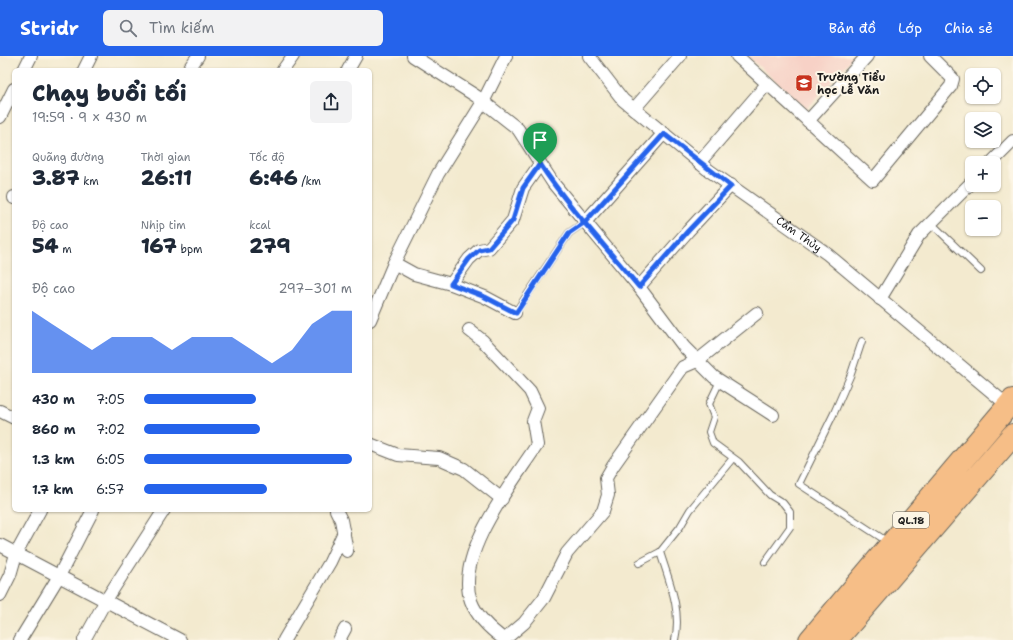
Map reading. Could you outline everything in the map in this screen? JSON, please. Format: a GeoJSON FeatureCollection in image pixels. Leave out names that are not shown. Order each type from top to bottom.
{"type":"FeatureCollection","features":[{"type":"Feature","properties":{"kind":"highway","name":"QL.18"},"geometry":{"type":"LineString","coordinates":[[810,640],[1011,405]]}},
{"type":"Feature","properties":{"kind":"highway","name":"QL.18"},"geometry":{"type":"LineString","coordinates":[[836,640],[1013,435]]}},
{"type":"Feature","properties":{"kind":"street"},"geometry":{"type":"LineString","coordinates":[[25,68],[31,56]]}},
{"type":"Feature","properties":{"kind":"street"},"geometry":{"type":"LineString","coordinates":[[85,68],[91,56]]}},
{"type":"Feature","properties":{"kind":"street"},"geometry":{"type":"LineString","coordinates":[[189,68],[198,56]]}},
{"type":"Feature","properties":{"kind":"street"},"geometry":{"type":"LineString","coordinates":[[284,68],[292,56]]}},
{"type":"Feature","properties":{"kind":"street"},"geometry":{"type":"LineString","coordinates":[[349,68],[356,56]]}},
{"type":"Feature","properties":{"kind":"street"},"geometry":{"type":"LineString","coordinates":[[413,56],[483,102],[518,130],[553,183],[639,287],[661,319],[697,361],[720,381],[773,415]]}},
{"type":"Feature","properties":{"kind":"street"},"geometry":{"type":"LineString","coordinates":[[372,315],[394,263],[438,174],[483,102],[506,56]]}},
{"type":"Feature","properties":{"kind":"street"},"geometry":{"type":"LineString","coordinates":[[634,108],[680,56]]}},
{"type":"Feature","properties":{"kind":"street"},"geometry":{"type":"LineString","coordinates":[[737,56],[873,180],[951,86],[953,79],[930,56]]}},
{"type":"Feature","properties":{"kind":"street"},"geometry":{"type":"LineString","coordinates":[[808,121],[867,56]]}},
{"type":"Feature","properties":{"kind":"street","name":"Cẩm Thủy"},"geometry":{"type":"LineString","coordinates":[[592,57],[623,100],[699,162],[826,253],[880,299],[1011,405]]}},
{"type":"Feature","properties":{"kind":"street"},"geometry":{"type":"LineString","coordinates":[[699,162],[767,84]]}},
{"type":"Feature","properties":{"kind":"street"},"geometry":{"type":"LineString","coordinates":[[0,116],[12,94]]}},
{"type":"Feature","properties":{"kind":"street"},"geometry":{"type":"LineString","coordinates":[[585,222],[664,134]]}},
{"type":"Feature","properties":{"kind":"street"},"geometry":{"type":"LineString","coordinates":[[998,156],[1013,142]]}},
{"type":"Feature","properties":{"kind":"street"},"geometry":{"type":"LineString","coordinates":[[451,284],[469,259],[479,250],[489,248],[513,220],[523,188],[540,164]]}},
{"type":"Feature","properties":{"kind":"street"},"geometry":{"type":"LineString","coordinates":[[639,287],[688,231],[731,186]]}},
{"type":"Feature","properties":{"kind":"street"},"geometry":{"type":"LineString","coordinates":[[880,299],[919,234],[965,189]]}},
{"type":"Feature","properties":{"kind":"street"},"geometry":{"type":"LineString","coordinates":[[394,263],[414,274],[451,284],[485,297],[516,313]]}},
{"type":"Feature","properties":{"kind":"street"},"geometry":{"type":"LineString","coordinates":[[469,330],[483,341],[530,391],[538,408],[534,420],[538,445],[502,499],[478,541],[470,564],[469,591],[476,612],[504,640],[528,618],[544,598],[567,553],[603,511],[608,495],[606,478],[683,367],[697,361],[757,313]]}},
{"type":"Feature","properties":{"kind":"street"},"geometry":{"type":"LineString","coordinates":[[372,445],[398,454],[439,458],[464,469],[502,499]]}},
{"type":"Feature","properties":{"kind":"street"},"geometry":{"type":"LineString","coordinates":[[0,595],[10,575],[16,554],[39,512]]}},
{"type":"Feature","properties":{"kind":"street"},"geometry":{"type":"LineString","coordinates":[[20,640],[59,576],[92,512]]}},
{"type":"Feature","properties":{"kind":"street"},"geometry":{"type":"LineString","coordinates":[[84,640],[106,600],[163,512]]}},
{"type":"Feature","properties":{"kind":"street"},"geometry":{"type":"LineString","coordinates":[[338,512],[344,532],[347,551]]}},
{"type":"Feature","properties":{"kind":"street"},"geometry":{"type":"LineString","coordinates":[[284,640],[330,562],[344,532]]}},
{"type":"Feature","properties":{"kind":"street"},"geometry":{"type":"LineString","coordinates":[[0,545],[180,640]]}},
{"type":"Feature","properties":{"kind":"lane"},"geometry":{"type":"LineString","coordinates":[[516,313],[569,233],[585,222]]}},
{"type":"Feature","properties":{"kind":"lane"},"geometry":{"type":"LineString","coordinates":[[931,223],[981,271]]}},
{"type":"Feature","properties":{"kind":"lane"},"geometry":{"type":"LineString","coordinates":[[862,341],[851,374],[834,413],[799,484],[891,545]]}},
{"type":"Feature","properties":{"kind":"lane"},"geometry":{"type":"LineString","coordinates":[[720,381],[709,404],[714,417],[709,432],[713,443],[733,458],[770,495],[783,503],[790,512],[790,527],[765,562]]}},
{"type":"Feature","properties":{"kind":"lane"},"geometry":{"type":"LineString","coordinates":[[638,563],[660,552],[690,510],[733,458]]}},
{"type":"Feature","properties":{"kind":"lane"},"geometry":{"type":"LineString","coordinates":[[660,552],[675,598],[677,629],[675,640]]}},
{"type":"Feature","properties":{"kind":"shaded area","name":"Trường Tiểu học Lễ Văn"},"geometry":{"type":"Polygon","coordinates":[[[747,56],[854,56],[807,109],[747,56]]]}},
{"type":"Feature","properties":{"kind":"place","name":"Trường Tiểu học Lễ Văn"},"geometry":{"type":"Point","coordinates":[804,83]}},
{"type":"Feature","properties":{"kind":"route"},"geometry":{"type":"LineString","coordinates":[[540,164],[523,188],[513,220],[489,248],[479,250],[469,259],[451,284],[485,297],[516,313],[569,233],[585,222],[664,134],[707,169],[731,186],[688,231],[639,287],[585,222],[553,183],[540,164]]}}]}
